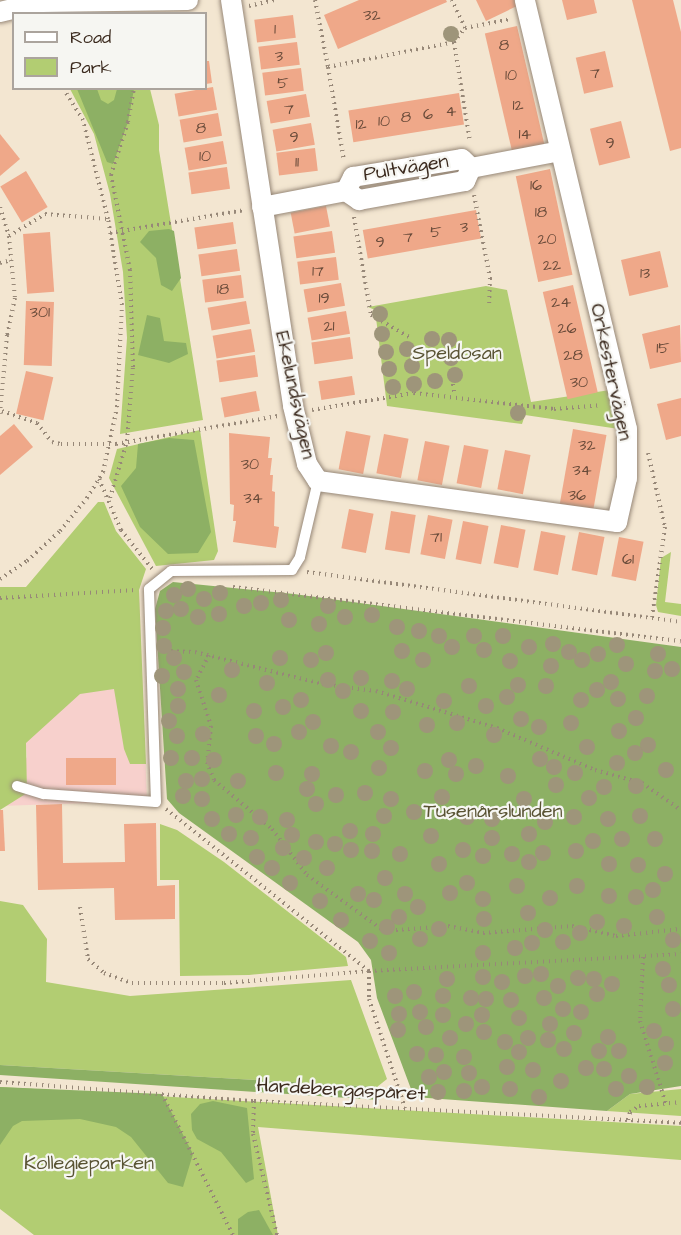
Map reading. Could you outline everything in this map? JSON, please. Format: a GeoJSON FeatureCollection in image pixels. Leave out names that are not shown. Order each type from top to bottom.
{"type":"FeatureCollection","features":[{"type":"Feature","properties":{"kind":"street"},"geometry":{"type":"LineString","coordinates":[[0,12],[42,2],[188,0]]}},
{"type":"Feature","properties":{"kind":"street","name":"Ekelundsvägen"},"geometry":{"type":"LineString","coordinates":[[231,0],[294,413],[307,464],[318,481]]}},
{"type":"Feature","properties":{"kind":"street","name":"Orkestervägen"},"geometry":{"type":"LineString","coordinates":[[318,481],[617,522],[627,478],[627,429],[527,7]]}},
{"type":"Feature","properties":{"kind":"street","name":"Pultvägen"},"geometry":{"type":"LineString","coordinates":[[262,207],[343,192],[359,200],[465,181],[475,167],[560,151]]}},
{"type":"Feature","properties":{"kind":"lane","name":"Ekelundsvägen"},"geometry":{"type":"LineString","coordinates":[[292,570],[300,557],[318,481]]}},
{"type":"Feature","properties":{"kind":"lane"},"geometry":{"type":"LineString","coordinates":[[17,786],[44,794],[156,802],[149,589],[159,578],[171,571],[192,569],[292,570]]}},
{"type":"Feature","properties":{"kind":"path"},"geometry":{"type":"LineString","coordinates":[[315,0],[347,174],[339,183],[343,192],[344,204],[354,211],[371,315],[411,338]]}},
{"type":"Feature","properties":{"kind":"path"},"geometry":{"type":"LineString","coordinates":[[452,0],[465,28]]}},
{"type":"Feature","properties":{"kind":"path"},"geometry":{"type":"LineString","coordinates":[[328,68],[454,42],[465,28],[527,7]]}},
{"type":"Feature","properties":{"kind":"path"},"geometry":{"type":"LineString","coordinates":[[454,42],[470,149],[475,167],[482,178],[474,192],[490,278],[489,303]]}},
{"type":"Feature","properties":{"kind":"path"},"geometry":{"type":"LineString","coordinates":[[0,579],[27,561],[60,531],[99,479],[112,444],[122,305],[108,219],[83,120],[64,90]]}},
{"type":"Feature","properties":{"kind":"path"},"geometry":{"type":"LineString","coordinates":[[109,499],[127,441],[133,330],[130,270],[111,175],[128,122],[134,90]]}},
{"type":"Feature","properties":{"kind":"path"},"geometry":{"type":"LineString","coordinates":[[0,207],[9,236],[15,298],[1,379],[1,412],[37,423],[52,442],[112,444],[414,393],[554,409],[621,402]]}},
{"type":"Feature","properties":{"kind":"path"},"geometry":{"type":"LineString","coordinates":[[110,233],[262,207]]}},
{"type":"Feature","properties":{"kind":"path"},"geometry":{"type":"LineString","coordinates":[[9,236],[45,214],[108,219]]}},
{"type":"Feature","properties":{"kind":"path"},"geometry":{"type":"LineString","coordinates":[[0,263],[12,260]]}},
{"type":"Feature","properties":{"kind":"path"},"geometry":{"type":"LineString","coordinates":[[452,378],[455,396]]}},
{"type":"Feature","properties":{"kind":"path"},"geometry":{"type":"LineString","coordinates":[[99,479],[121,531],[159,578]]}},
{"type":"Feature","properties":{"kind":"path"},"geometry":{"type":"LineString","coordinates":[[292,570],[681,622]]}},
{"type":"Feature","properties":{"kind":"path"},"geometry":{"type":"LineString","coordinates":[[224,585],[681,641]]}},
{"type":"Feature","properties":{"kind":"path"},"geometry":{"type":"LineString","coordinates":[[0,598],[149,589]]}},
{"type":"Feature","properties":{"kind":"path"},"geometry":{"type":"LineString","coordinates":[[150,653],[173,650],[209,655],[322,684],[376,691],[497,728],[596,770],[642,783],[681,810]]}},
{"type":"Feature","properties":{"kind":"path"},"geometry":{"type":"LineString","coordinates":[[209,655],[196,680],[211,726],[207,762],[214,780],[272,829],[307,875],[384,931],[448,926],[483,933],[572,926],[616,936],[681,930]]}},
{"type":"Feature","properties":{"kind":"path"},"geometry":{"type":"LineString","coordinates":[[156,802],[369,971]]}},
{"type":"Feature","properties":{"kind":"path"},"geometry":{"type":"LineString","coordinates":[[80,907],[88,959],[104,973],[132,983],[224,983],[369,971],[681,954]]}},
{"type":"Feature","properties":{"kind":"path"},"geometry":{"type":"LineString","coordinates":[[643,957],[640,1021],[666,1104]]}},
{"type":"Feature","properties":{"kind":"path"},"geometry":{"type":"LineString","coordinates":[[369,971],[369,999],[405,1108]]}},
{"type":"Feature","properties":{"kind":"path","name":"Hardebergaspåret"},"geometry":{"type":"LineString","coordinates":[[0,1082],[254,1101],[681,1123]]}},
{"type":"Feature","properties":{"kind":"path"},"geometry":{"type":"LineString","coordinates":[[162,1094],[233,1235]]}},
{"type":"Feature","properties":{"kind":"path"},"geometry":{"type":"LineString","coordinates":[[254,1101],[253,1134],[277,1235]]}},
{"type":"Feature","properties":{"kind":"path"},"geometry":{"type":"LineString","coordinates":[[628,1120],[630,1112],[639,1106],[681,1102]]}},
{"type":"Feature","properties":{"kind":"shaded area"},"geometry":{"type":"Polygon","coordinates":[[[139,590],[147,801],[0,806],[27,757],[13,599],[139,590]]]}},
{"type":"Feature","properties":{"kind":"green space"},"geometry":{"type":"Polygon","coordinates":[[[71,90],[150,90],[159,125],[159,150],[203,420],[120,434],[127,338],[123,272],[110,194],[94,134],[71,90]]]}},
{"type":"Feature","properties":{"kind":"green space"},"geometry":{"type":"Polygon","coordinates":[[[77,90],[97,90],[101,100],[108,104],[114,100],[117,90],[134,90],[128,122],[113,164],[107,162],[77,90]]]}},
{"type":"Feature","properties":{"kind":"green space"},"geometry":{"type":"Polygon","coordinates":[[[169,229],[174,231],[181,278],[172,291],[161,285],[156,258],[140,242],[149,231],[169,229]]]}},
{"type":"Feature","properties":{"kind":"green space","name":"Speldosan"},"geometry":{"type":"Polygon","coordinates":[[[486,286],[507,290],[531,402],[610,390],[619,429],[525,415],[522,424],[387,406],[375,310],[368,307],[486,286]]]}},
{"type":"Feature","properties":{"kind":"green space"},"geometry":{"type":"Polygon","coordinates":[[[147,315],[160,318],[164,341],[186,343],[188,354],[169,363],[138,355],[147,315]]]}},
{"type":"Feature","properties":{"kind":"green space"},"geometry":{"type":"Polygon","coordinates":[[[200,430],[218,551],[214,560],[156,566],[109,478],[117,449],[200,430]]]}},
{"type":"Feature","properties":{"kind":"green space"},"geometry":{"type":"Polygon","coordinates":[[[169,438],[194,440],[211,532],[198,553],[168,554],[140,527],[121,486],[136,468],[138,444],[169,438]]]}},
{"type":"Feature","properties":{"kind":"green space"},"geometry":{"type":"Polygon","coordinates":[[[98,502],[104,502],[116,531],[146,569],[139,590],[146,764],[130,764],[124,749],[114,689],[80,694],[26,743],[27,793],[0,810],[0,587],[26,587],[98,502]]]}},
{"type":"Feature","properties":{"kind":"green space"},"geometry":{"type":"Polygon","coordinates":[[[671,552],[665,602],[681,604],[681,616],[658,612],[656,605],[661,558],[671,552]]]}},
{"type":"Feature","properties":{"kind":"green space","name":"Tusenårslunden"},"geometry":{"type":"Polygon","coordinates":[[[173,582],[294,594],[681,647],[681,1086],[630,1094],[607,1111],[414,1097],[377,998],[371,960],[358,942],[179,813],[167,799],[155,609],[160,591],[173,582]]]}},
{"type":"Feature","properties":{"kind":"green space"},"geometry":{"type":"Polygon","coordinates":[[[160,824],[177,830],[224,862],[346,957],[348,966],[249,975],[180,976],[179,880],[160,880],[160,824]]]}},
{"type":"Feature","properties":{"kind":"green space"},"geometry":{"type":"Polygon","coordinates":[[[0,901],[23,905],[47,939],[46,982],[130,996],[351,980],[387,1079],[377,1087],[0,1065],[0,901]]]}},
{"type":"Feature","properties":{"kind":"green space"},"geometry":{"type":"Polygon","coordinates":[[[0,1065],[377,1087],[379,1100],[0,1075],[0,1065]]]}},
{"type":"Feature","properties":{"kind":"green space","name":"Kollegieparken"},"geometry":{"type":"Polygon","coordinates":[[[0,1087],[681,1126],[681,1160],[258,1127],[278,1235],[34,1235],[0,1209],[0,1087]]]}},
{"type":"Feature","properties":{"kind":"green space"},"geometry":{"type":"Polygon","coordinates":[[[0,1087],[162,1094],[193,1154],[183,1187],[168,1183],[131,1137],[116,1127],[80,1119],[22,1121],[13,1126],[0,1145],[0,1087]]]}},
{"type":"Feature","properties":{"kind":"green space"},"geometry":{"type":"Polygon","coordinates":[[[681,1089],[681,1116],[607,1111],[630,1094],[681,1089]]]}},
{"type":"Feature","properties":{"kind":"green space"},"geometry":{"type":"Polygon","coordinates":[[[213,1101],[247,1108],[254,1179],[246,1183],[221,1152],[197,1139],[192,1130],[191,1114],[200,1104],[213,1101]]]}},
{"type":"Feature","properties":{"kind":"green space"},"geometry":{"type":"Polygon","coordinates":[[[259,1210],[273,1235],[238,1235],[238,1219],[248,1212],[259,1210]]]}},
{"type":"Feature","properties":{"kind":"building"},"geometry":{"type":"Polygon","coordinates":[[[359,0],[446,0],[447,2],[338,49],[324,15],[359,0]]]}},
{"type":"Feature","properties":{"kind":"building"},"geometry":{"type":"Polygon","coordinates":[[[476,0],[514,0],[517,6],[486,21],[476,0]]]}},
{"type":"Feature","properties":{"kind":"building"},"geometry":{"type":"Polygon","coordinates":[[[562,0],[594,0],[597,13],[567,20],[562,0]]]}},
{"type":"Feature","properties":{"kind":"building"},"geometry":{"type":"Polygon","coordinates":[[[632,0],[673,0],[681,32],[681,148],[670,151],[632,0]]]}},
{"type":"Feature","properties":{"kind":"building"},"geometry":{"type":"Polygon","coordinates":[[[293,15],[296,38],[257,43],[254,20],[293,15]]]}},
{"type":"Feature","properties":{"kind":"building"},"geometry":{"type":"Polygon","coordinates":[[[517,26],[545,146],[513,153],[485,33],[517,26]]]}},
{"type":"Feature","properties":{"kind":"building"},"geometry":{"type":"Polygon","coordinates":[[[297,42],[300,65],[261,70],[258,47],[297,42]]]}},
{"type":"Feature","properties":{"kind":"building"},"geometry":{"type":"Polygon","coordinates":[[[605,51],[613,87],[584,94],[576,58],[605,51]]]}},
{"type":"Feature","properties":{"kind":"building"},"geometry":{"type":"Polygon","coordinates":[[[207,61],[209,61],[212,83],[207,84],[207,61]]]}},
{"type":"Feature","properties":{"kind":"building"},"geometry":{"type":"Polygon","coordinates":[[[301,68],[304,91],[265,96],[262,73],[301,68]]]}},
{"type":"Feature","properties":{"kind":"building"},"geometry":{"type":"Polygon","coordinates":[[[213,87],[217,110],[179,116],[175,94],[207,90],[213,87]]]}},
{"type":"Feature","properties":{"kind":"building"},"geometry":{"type":"Polygon","coordinates":[[[459,93],[464,125],[353,142],[348,111],[459,93]]]}},
{"type":"Feature","properties":{"kind":"building"},"geometry":{"type":"Polygon","coordinates":[[[306,94],[310,117],[271,124],[267,101],[306,94]]]}},
{"type":"Feature","properties":{"kind":"building"},"geometry":{"type":"Polygon","coordinates":[[[218,113],[222,136],[184,142],[180,120],[218,113]]]}},
{"type":"Feature","properties":{"kind":"building"},"geometry":{"type":"Polygon","coordinates":[[[621,121],[630,158],[599,166],[590,129],[621,121]]]}},
{"type":"Feature","properties":{"kind":"building"},"geometry":{"type":"Polygon","coordinates":[[[311,123],[315,145],[276,151],[273,130],[311,123]]]}},
{"type":"Feature","properties":{"kind":"building"},"geometry":{"type":"Polygon","coordinates":[[[0,134],[20,159],[0,176],[0,134]]]}},
{"type":"Feature","properties":{"kind":"building"},"geometry":{"type":"Polygon","coordinates":[[[223,141],[227,164],[189,170],[185,148],[223,141]]]}},
{"type":"Feature","properties":{"kind":"building"},"geometry":{"type":"Polygon","coordinates":[[[315,148],[318,171],[279,176],[276,153],[315,148]]]}},
{"type":"Feature","properties":{"kind":"building"},"geometry":{"type":"Polygon","coordinates":[[[227,167],[230,189],[191,194],[188,172],[227,167]]]}},
{"type":"Feature","properties":{"kind":"building"},"geometry":{"type":"Polygon","coordinates":[[[550,169],[572,275],[538,282],[516,176],[550,169]]]}},
{"type":"Feature","properties":{"kind":"building"},"geometry":{"type":"Polygon","coordinates":[[[26,171],[48,207],[22,222],[0,186],[26,171]]]}},
{"type":"Feature","properties":{"kind":"building"},"geometry":{"type":"Polygon","coordinates":[[[326,206],[330,227],[295,233],[291,213],[326,206]]]}},
{"type":"Feature","properties":{"kind":"building"},"geometry":{"type":"Polygon","coordinates":[[[476,210],[481,239],[368,259],[363,230],[476,210]]]}},
{"type":"Feature","properties":{"kind":"building"},"geometry":{"type":"Polygon","coordinates":[[[233,222],[236,244],[197,249],[194,227],[233,222]]]}},
{"type":"Feature","properties":{"kind":"building"},"geometry":{"type":"Polygon","coordinates":[[[332,231],[335,253],[296,258],[293,236],[332,231]]]}},
{"type":"Feature","properties":{"kind":"building"},"geometry":{"type":"Polygon","coordinates":[[[50,232],[54,292],[27,294],[23,234],[50,232]]]}},
{"type":"Feature","properties":{"kind":"building"},"geometry":{"type":"Polygon","coordinates":[[[237,249],[240,271],[201,276],[198,254],[237,249]]]}},
{"type":"Feature","properties":{"kind":"building"},"geometry":{"type":"Polygon","coordinates":[[[660,251],[668,287],[629,296],[621,260],[660,251]]]}},
{"type":"Feature","properties":{"kind":"building"},"geometry":{"type":"Polygon","coordinates":[[[336,257],[339,280],[300,285],[297,262],[336,257]]]}},
{"type":"Feature","properties":{"kind":"building"},"geometry":{"type":"Polygon","coordinates":[[[241,275],[244,298],[205,303],[202,280],[241,275]]]}},
{"type":"Feature","properties":{"kind":"building"},"geometry":{"type":"Polygon","coordinates":[[[341,283],[345,306],[308,312],[304,290],[341,283]]]}},
{"type":"Feature","properties":{"kind":"building"},"geometry":{"type":"Polygon","coordinates":[[[573,285],[598,392],[568,399],[543,292],[573,285]]]}},
{"type":"Feature","properties":{"kind":"building"},"geometry":{"type":"Polygon","coordinates":[[[26,301],[54,302],[52,366],[24,365],[26,301]]]}},
{"type":"Feature","properties":{"kind":"building"},"geometry":{"type":"Polygon","coordinates":[[[246,301],[250,324],[212,330],[208,308],[246,301]]]}},
{"type":"Feature","properties":{"kind":"building"},"geometry":{"type":"Polygon","coordinates":[[[346,311],[350,334],[312,340],[308,318],[346,311]]]}},
{"type":"Feature","properties":{"kind":"building"},"geometry":{"type":"Polygon","coordinates":[[[680,325],[681,362],[650,369],[642,334],[680,325]]]}},
{"type":"Feature","properties":{"kind":"building"},"geometry":{"type":"Polygon","coordinates":[[[251,329],[255,352],[217,358],[213,336],[251,329]]]}},
{"type":"Feature","properties":{"kind":"building"},"geometry":{"type":"Polygon","coordinates":[[[350,337],[353,359],[314,364],[311,342],[350,337]]]}},
{"type":"Feature","properties":{"kind":"building"},"geometry":{"type":"Polygon","coordinates":[[[255,355],[258,377],[219,382],[216,360],[255,355]]]}},
{"type":"Feature","properties":{"kind":"building"},"geometry":{"type":"Polygon","coordinates":[[[26,371],[53,377],[43,420],[16,414],[26,371]]]}},
{"type":"Feature","properties":{"kind":"building"},"geometry":{"type":"Polygon","coordinates":[[[352,376],[355,395],[321,400],[318,381],[352,376]]]}},
{"type":"Feature","properties":{"kind":"building"},"geometry":{"type":"Polygon","coordinates":[[[256,391],[260,411],[224,418],[221,398],[256,391]]]}},
{"type":"Feature","properties":{"kind":"building"},"geometry":{"type":"Polygon","coordinates":[[[681,398],[681,436],[666,440],[657,404],[681,398]]]}},
{"type":"Feature","properties":{"kind":"building"},"geometry":{"type":"Polygon","coordinates":[[[14,424],[33,447],[0,475],[0,436],[14,424]]]}},
{"type":"Feature","properties":{"kind":"building"},"geometry":{"type":"Polygon","coordinates":[[[573,429],[606,435],[593,510],[560,504],[573,429]]]}},
{"type":"Feature","properties":{"kind":"building"},"geometry":{"type":"Polygon","coordinates":[[[346,431],[371,436],[363,474],[339,469],[346,431]]]}},
{"type":"Feature","properties":{"kind":"building"},"geometry":{"type":"Polygon","coordinates":[[[229,433],[270,437],[268,458],[272,458],[270,475],[273,475],[272,491],[275,492],[274,526],[279,527],[276,548],[233,542],[236,521],[233,521],[234,505],[230,504],[229,433]]]}},
{"type":"Feature","properties":{"kind":"building"},"geometry":{"type":"Polygon","coordinates":[[[384,434],[409,439],[401,478],[376,473],[384,434]]]}},
{"type":"Feature","properties":{"kind":"building"},"geometry":{"type":"Polygon","coordinates":[[[425,441],[450,446],[442,485],[417,480],[425,441]]]}},
{"type":"Feature","properties":{"kind":"building"},"geometry":{"type":"Polygon","coordinates":[[[464,445],[489,450],[481,488],[457,483],[464,445]]]}},
{"type":"Feature","properties":{"kind":"building"},"geometry":{"type":"Polygon","coordinates":[[[505,450],[531,455],[523,494],[497,489],[505,450]]]}},
{"type":"Feature","properties":{"kind":"building"},"geometry":{"type":"Polygon","coordinates":[[[349,509],[374,514],[366,553],[341,548],[349,509]]]}},
{"type":"Feature","properties":{"kind":"building"},"geometry":{"type":"Polygon","coordinates":[[[391,511],[416,515],[410,553],[385,550],[391,511]]]}},
{"type":"Feature","properties":{"kind":"building"},"geometry":{"type":"Polygon","coordinates":[[[428,515],[453,520],[445,559],[420,554],[428,515]]]}},
{"type":"Feature","properties":{"kind":"building"},"geometry":{"type":"Polygon","coordinates":[[[463,521],[489,526],[481,564],[456,559],[463,521]]]}},
{"type":"Feature","properties":{"kind":"building"},"geometry":{"type":"Polygon","coordinates":[[[501,525],[526,530],[518,568],[494,563],[501,525]]]}},
{"type":"Feature","properties":{"kind":"building"},"geometry":{"type":"Polygon","coordinates":[[[541,531],[566,536],[558,575],[533,570],[541,531]]]}},
{"type":"Feature","properties":{"kind":"building"},"geometry":{"type":"Polygon","coordinates":[[[579,532],[605,537],[597,575],[572,570],[579,532]]]}},
{"type":"Feature","properties":{"kind":"building"},"geometry":{"type":"Polygon","coordinates":[[[619,537],[644,542],[636,581],[611,576],[619,537]]]}},
{"type":"Feature","properties":{"kind":"building"},"geometry":{"type":"Polygon","coordinates":[[[66,758],[116,758],[116,785],[66,785],[66,758]]]}},
{"type":"Feature","properties":{"kind":"building"},"geometry":{"type":"Polygon","coordinates":[[[62,804],[63,863],[125,862],[124,824],[156,823],[157,886],[175,885],[175,919],[115,920],[114,888],[38,890],[36,805],[62,804]]]}},
{"type":"Feature","properties":{"kind":"building"},"geometry":{"type":"Polygon","coordinates":[[[0,810],[3,810],[5,851],[0,851],[0,810]]]}}]}
